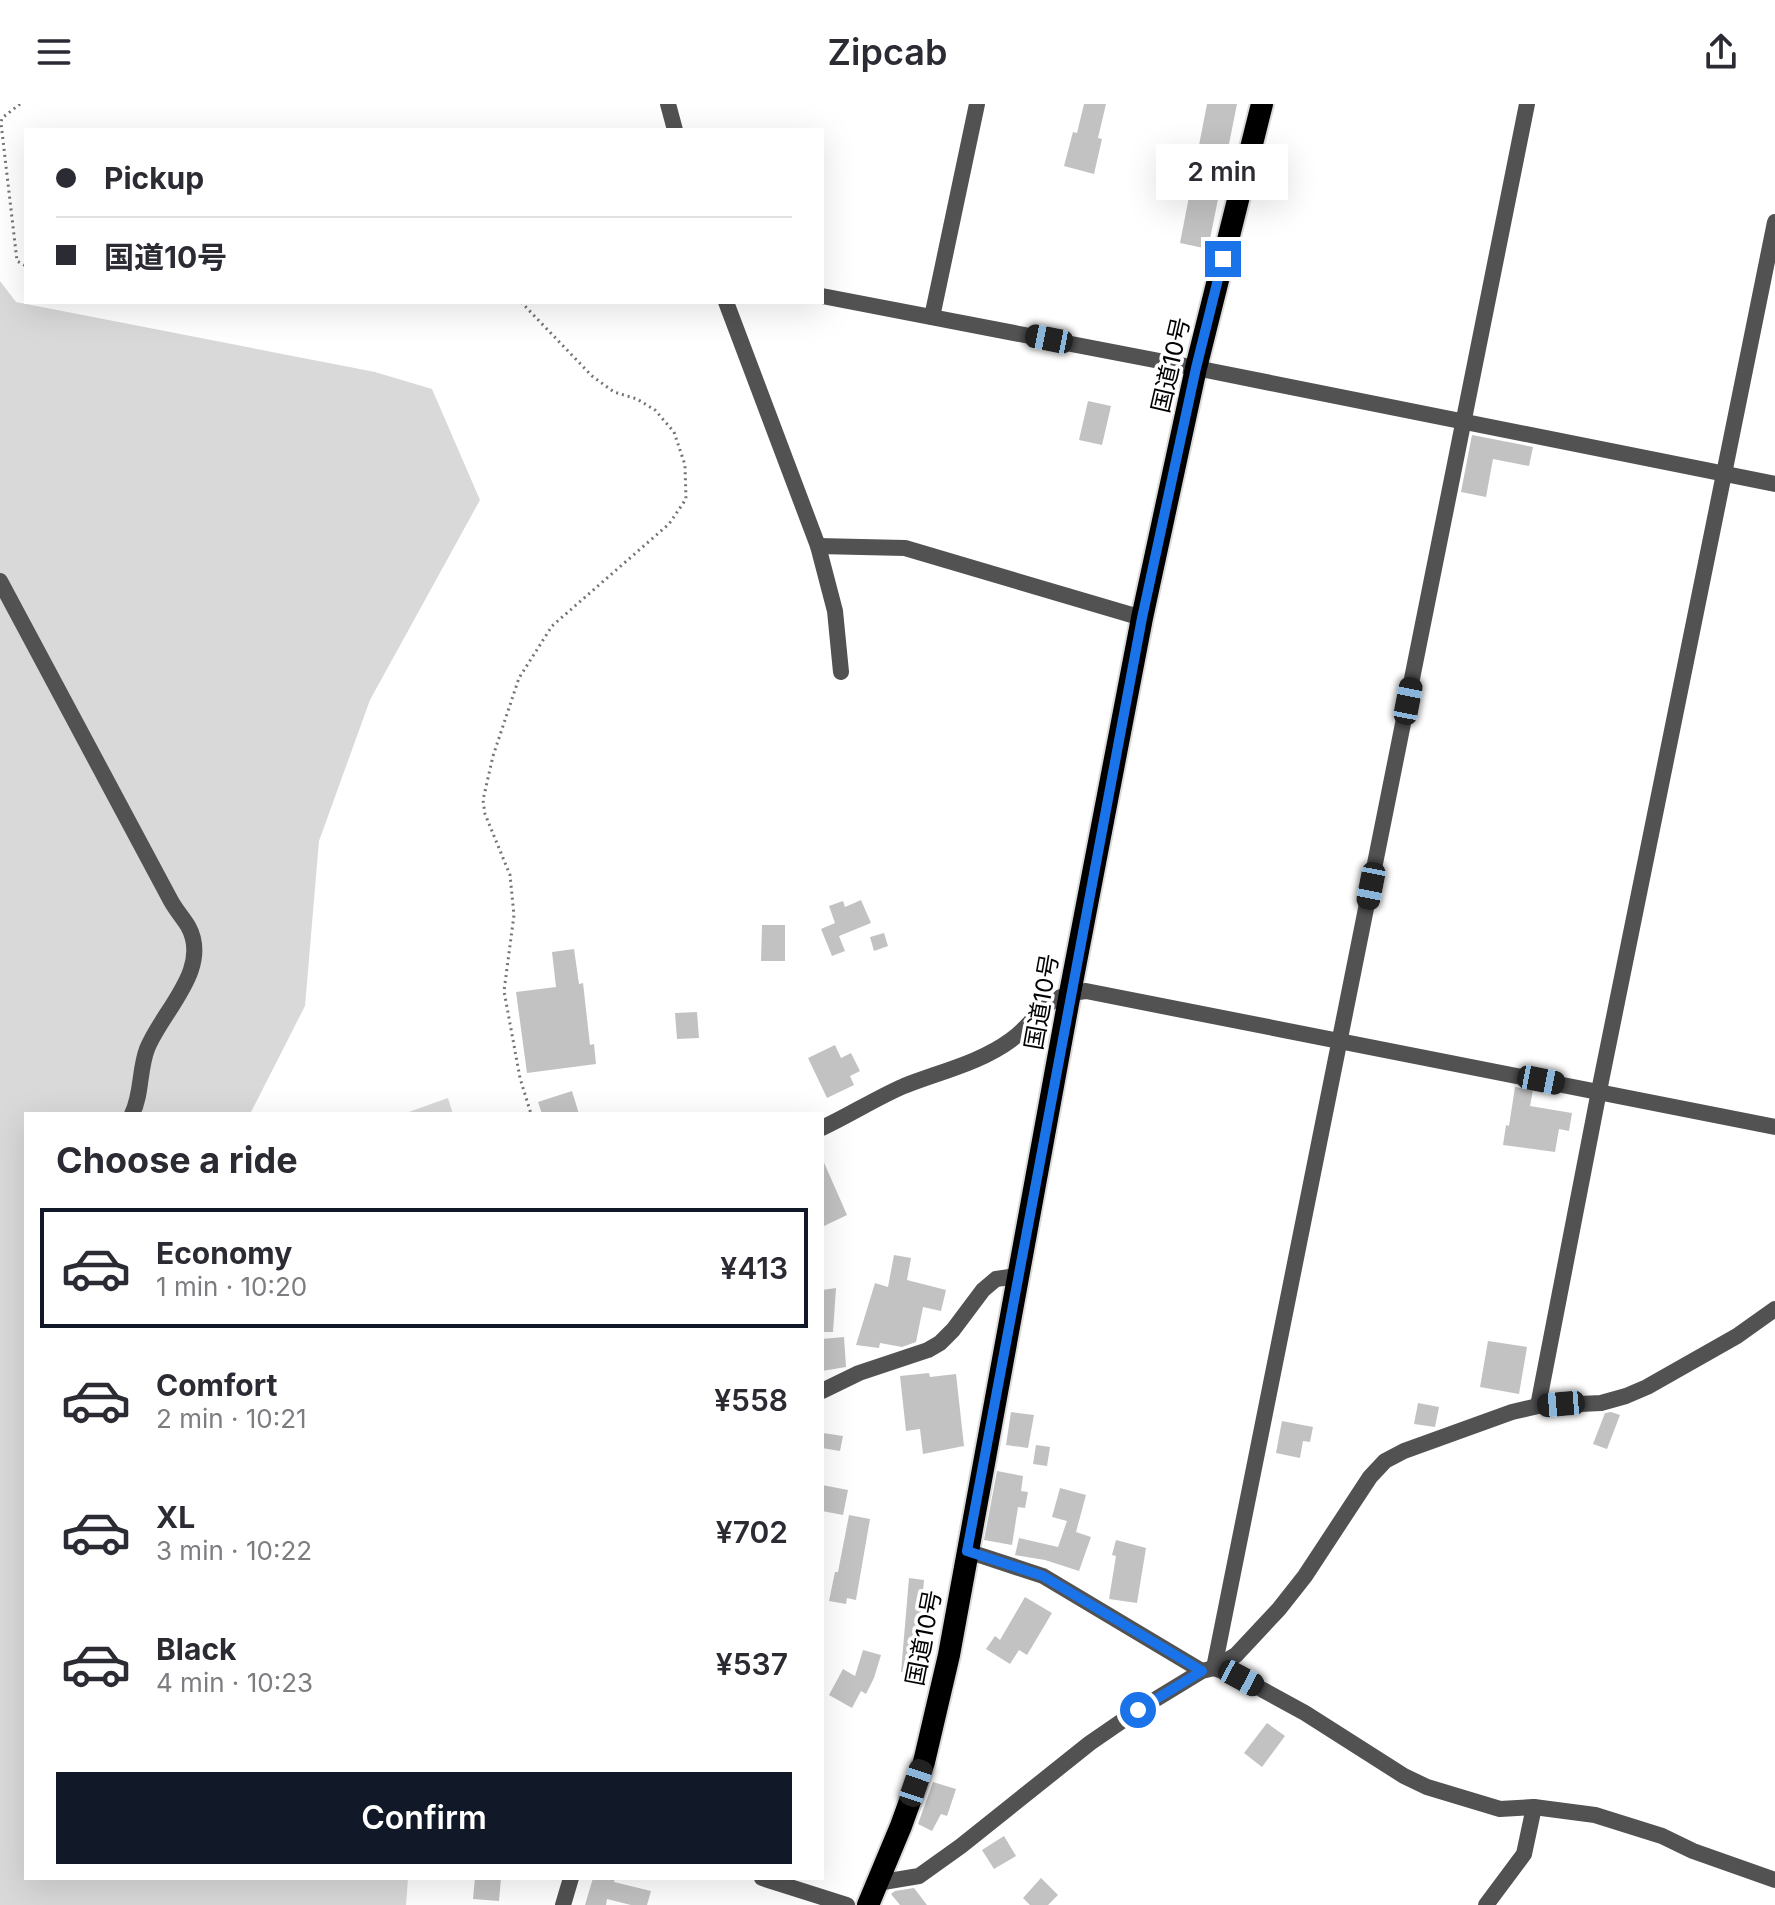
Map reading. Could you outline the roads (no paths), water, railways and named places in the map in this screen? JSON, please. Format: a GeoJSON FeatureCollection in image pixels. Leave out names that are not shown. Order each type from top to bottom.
{"type":"FeatureCollection","features":[{"type":"Feature","properties":{"kind":"highway","name":"国道10号"},"geometry":{"type":"LineString","coordinates":[[868,1905],[924,1762],[949,1655],[1017,1276],[1142,618],[1196,368],[1262,104]]}},
{"type":"Feature","properties":{"kind":"street"},"geometry":{"type":"LineString","coordinates":[[668,104],[674,128]]}},
{"type":"Feature","properties":{"kind":"street"},"geometry":{"type":"LineString","coordinates":[[932,317],[977,104]]}},
{"type":"Feature","properties":{"kind":"street"},"geometry":{"type":"LineString","coordinates":[[1208,1669],[1340,1041],[1527,104]]}},
{"type":"Feature","properties":{"kind":"street"},"geometry":{"type":"LineString","coordinates":[[1538,1406],[1775,222]]}},
{"type":"Feature","properties":{"kind":"street"},"geometry":{"type":"LineString","coordinates":[[824,296],[1775,484]]}},
{"type":"Feature","properties":{"kind":"street"},"geometry":{"type":"LineString","coordinates":[[727,304],[818,546],[835,611],[841,672]]}},
{"type":"Feature","properties":{"kind":"street"},"geometry":{"type":"LineString","coordinates":[[818,546],[905,548],[1142,618]]}},
{"type":"Feature","properties":{"kind":"street"},"geometry":{"type":"LineString","coordinates":[[0,581],[171,901],[190,928],[196,949],[192,971],[147,1048],[140,1074],[138,1103],[133,1112]]}},
{"type":"Feature","properties":{"kind":"street"},"geometry":{"type":"LineString","coordinates":[[824,1127],[902,1087],[991,1053],[1014,1038],[1050,1002],[1070,993],[1086,991],[1775,1127]]}},
{"type":"Feature","properties":{"kind":"street"},"geometry":{"type":"LineString","coordinates":[[824,1390],[859,1373],[940,1343],[983,1290],[996,1279],[1017,1276]]}},
{"type":"Feature","properties":{"kind":"street"},"geometry":{"type":"LineString","coordinates":[[877,1883],[919,1876],[1090,1743],[1138,1710],[1236,1655],[1305,1576],[1370,1477],[1385,1461],[1404,1451],[1512,1412],[1538,1406],[1601,1403],[1626,1396],[1737,1336],[1775,1309]]}},
{"type":"Feature","properties":{"kind":"street"},"geometry":{"type":"LineString","coordinates":[[967,1551],[1043,1576],[1208,1669],[1241,1678],[1305,1713],[1404,1776],[1427,1787],[1500,1809],[1534,1807],[1595,1815],[1662,1836],[1693,1851],[1775,1880]]}},
{"type":"Feature","properties":{"kind":"street"},"geometry":{"type":"LineString","coordinates":[[1486,1905],[1524,1854],[1534,1807]]}},
{"type":"Feature","properties":{"kind":"street"},"geometry":{"type":"LineString","coordinates":[[563,1905],[570,1880]]}},
{"type":"Feature","properties":{"kind":"street"},"geometry":{"type":"LineString","coordinates":[[768,1880],[847,1905]]}}]}
